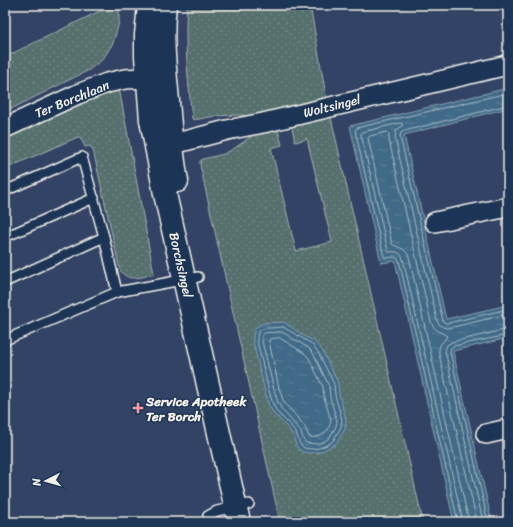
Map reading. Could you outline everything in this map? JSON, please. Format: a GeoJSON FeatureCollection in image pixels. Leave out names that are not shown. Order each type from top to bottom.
{"type":"FeatureCollection","features":[{"type":"Feature","properties":{"kind":"main road","name":"Borchsingel"},"geometry":{"type":"LineString","coordinates":[[149,5],[146,35],[146,56],[156,77],[164,146],[175,172],[191,279],[244,514]]}},
{"type":"Feature","properties":{"kind":"main road","name":"Borchsingel"},"geometry":{"type":"LineString","coordinates":[[156,77],[163,45],[165,5]]}},
{"type":"Feature","properties":{"kind":"street","name":"Woltsingel"},"geometry":{"type":"LineString","coordinates":[[164,146],[227,130],[270,122],[508,64]]}},
{"type":"Feature","properties":{"kind":"street","name":"Ter Borchlaan"},"geometry":{"type":"LineString","coordinates":[[5,128],[92,88],[125,79],[156,77]]}},
{"type":"Feature","properties":{"kind":"street"},"geometry":{"type":"LineString","coordinates":[[435,222],[508,207]]}},
{"type":"Feature","properties":{"kind":"street"},"geometry":{"type":"LineString","coordinates":[[486,434],[508,429]]}},
{"type":"Feature","properties":{"kind":"lane"},"geometry":{"type":"LineString","coordinates":[[5,191],[82,157],[94,198],[117,292]]}},
{"type":"Feature","properties":{"kind":"lane"},"geometry":{"type":"LineString","coordinates":[[5,237],[94,198]]}},
{"type":"Feature","properties":{"kind":"lane"},"geometry":{"type":"LineString","coordinates":[[5,282],[104,237]]}},
{"type":"Feature","properties":{"kind":"lane"},"geometry":{"type":"LineString","coordinates":[[5,340],[117,292],[191,279]]}},
{"type":"Feature","properties":{"kind":"lane"},"geometry":{"type":"LineString","coordinates":[[210,522],[208,516],[217,511],[244,514]]}},
{"type":"Feature","properties":{"kind":"green space"},"geometry":{"type":"Polygon","coordinates":[[[112,5],[119,5],[119,23],[113,43],[103,59],[89,70],[5,112],[5,53],[7,56],[112,5]]]}},
{"type":"Feature","properties":{"kind":"green space"},"geometry":{"type":"Polygon","coordinates":[[[187,5],[310,5],[327,101],[262,117],[238,115],[216,116],[193,120],[187,62],[187,5]]]}},
{"type":"Feature","properties":{"kind":"green space"},"geometry":{"type":"Polygon","coordinates":[[[119,88],[154,274],[135,278],[127,277],[120,270],[93,150],[90,146],[85,147],[80,137],[5,169],[5,134],[84,96],[119,88]]]}},
{"type":"Feature","properties":{"kind":"green space"},"geometry":{"type":"Polygon","coordinates":[[[330,113],[423,522],[280,522],[200,161],[224,154],[257,132],[277,127],[282,145],[271,148],[296,251],[332,242],[307,139],[295,142],[291,123],[330,113]]]}},
{"type":"Feature","properties":{"kind":"water"},"geometry":{"type":"Polygon","coordinates":[[[508,88],[508,108],[404,135],[446,319],[508,305],[508,338],[453,351],[492,522],[454,522],[395,261],[381,263],[350,126],[508,88]]]}},
{"type":"Feature","properties":{"kind":"water"},"geometry":{"type":"Polygon","coordinates":[[[284,322],[314,341],[322,350],[338,383],[339,394],[346,420],[345,429],[336,444],[320,452],[302,452],[296,446],[293,435],[269,406],[265,392],[253,342],[253,334],[256,327],[263,323],[284,322]]]}},
{"type":"Feature","properties":{"kind":"place","name":"Service Apotheek Ter Borch"},"geometry":{"type":"Point","coordinates":[138,408]}}]}
